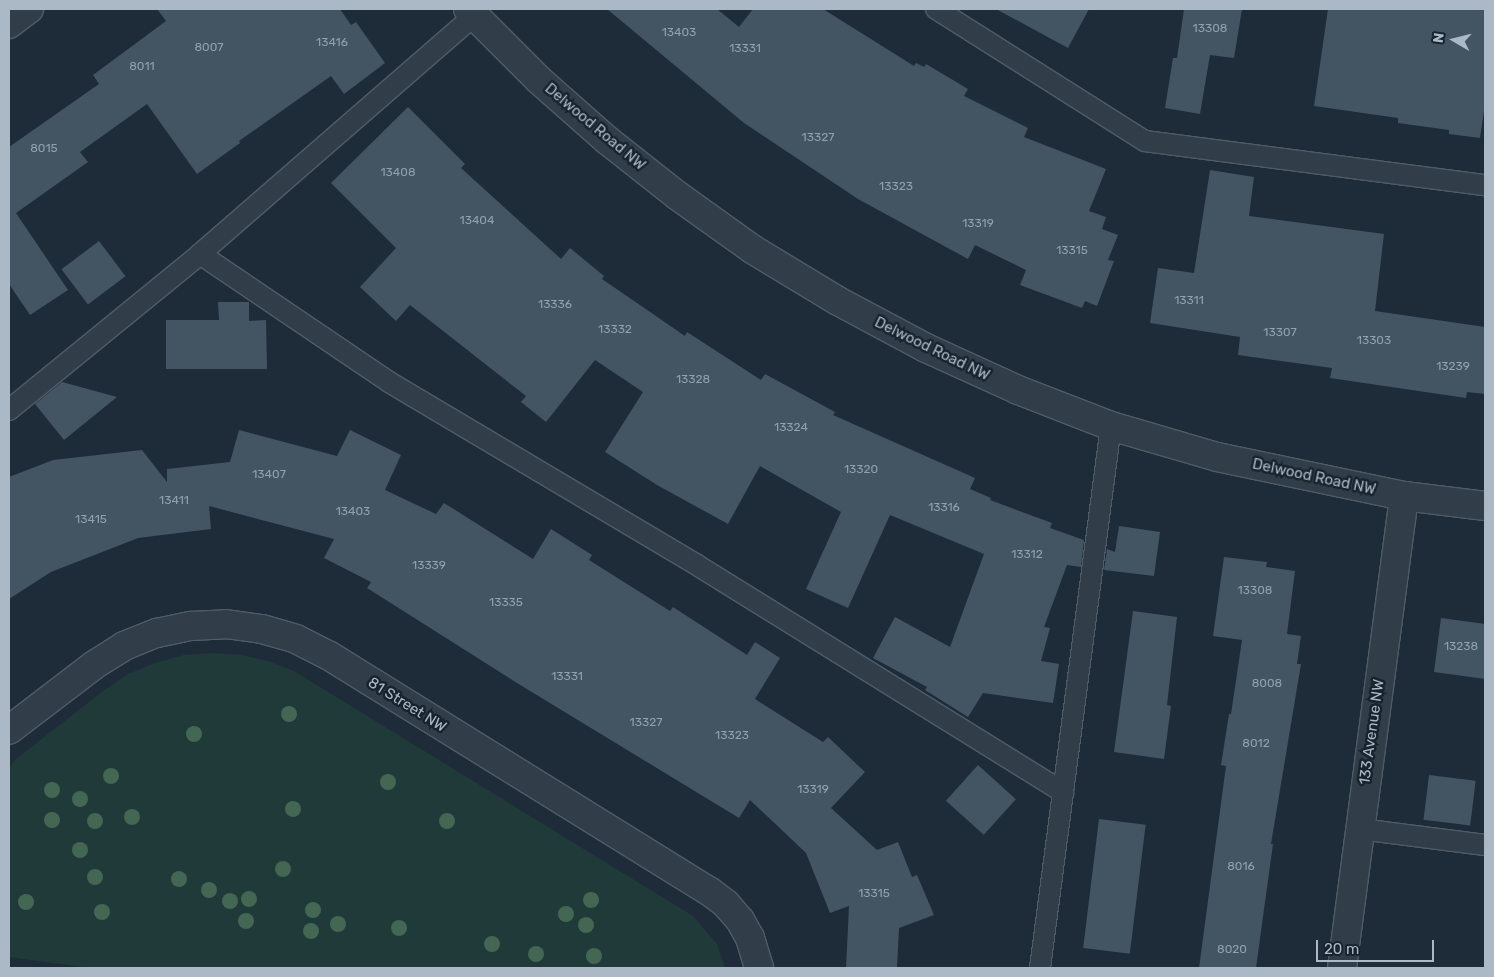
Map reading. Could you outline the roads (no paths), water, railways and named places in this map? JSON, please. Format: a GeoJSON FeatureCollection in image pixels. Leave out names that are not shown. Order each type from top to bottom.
{"type":"FeatureCollection","features":[{"type":"Feature","properties":{"kind":"street"},"geometry":{"type":"LineString","coordinates":[[9,24],[29,9]]}},
{"type":"Feature","properties":{"kind":"street","name":"Delwood Road NW"},"geometry":{"type":"LineString","coordinates":[[471,12],[539,80],[606,140],[678,196],[752,249],[838,301],[926,348],[1018,390],[1111,426],[1217,457],[1404,496],[1485,506]]}},
{"type":"Feature","properties":{"kind":"street","name":"133 Avenue NW"},"geometry":{"type":"LineString","coordinates":[[1342,968],[1404,496]]}},
{"type":"Feature","properties":{"kind":"street","name":"81 Street NW"},"geometry":{"type":"LineString","coordinates":[[9,730],[94,665],[124,646],[157,633],[191,626],[226,624],[262,629],[296,639],[328,655],[709,891],[726,904],[740,920],[750,938],[759,968]]}},
{"type":"Feature","properties":{"kind":"lane"},"geometry":{"type":"LineString","coordinates":[[936,9],[1145,141],[1485,186]]}},
{"type":"Feature","properties":{"kind":"lane"},"geometry":{"type":"LineString","coordinates":[[9,410],[200,254],[471,12]]}},
{"type":"Feature","properties":{"kind":"lane"},"geometry":{"type":"LineString","coordinates":[[200,254],[389,382],[697,565],[1062,792]]}},
{"type":"Feature","properties":{"kind":"lane"},"geometry":{"type":"LineString","coordinates":[[1040,968],[1111,426]]}},
{"type":"Feature","properties":{"kind":"lane"},"geometry":{"type":"LineString","coordinates":[[1360,829],[1485,845]]}}]}
